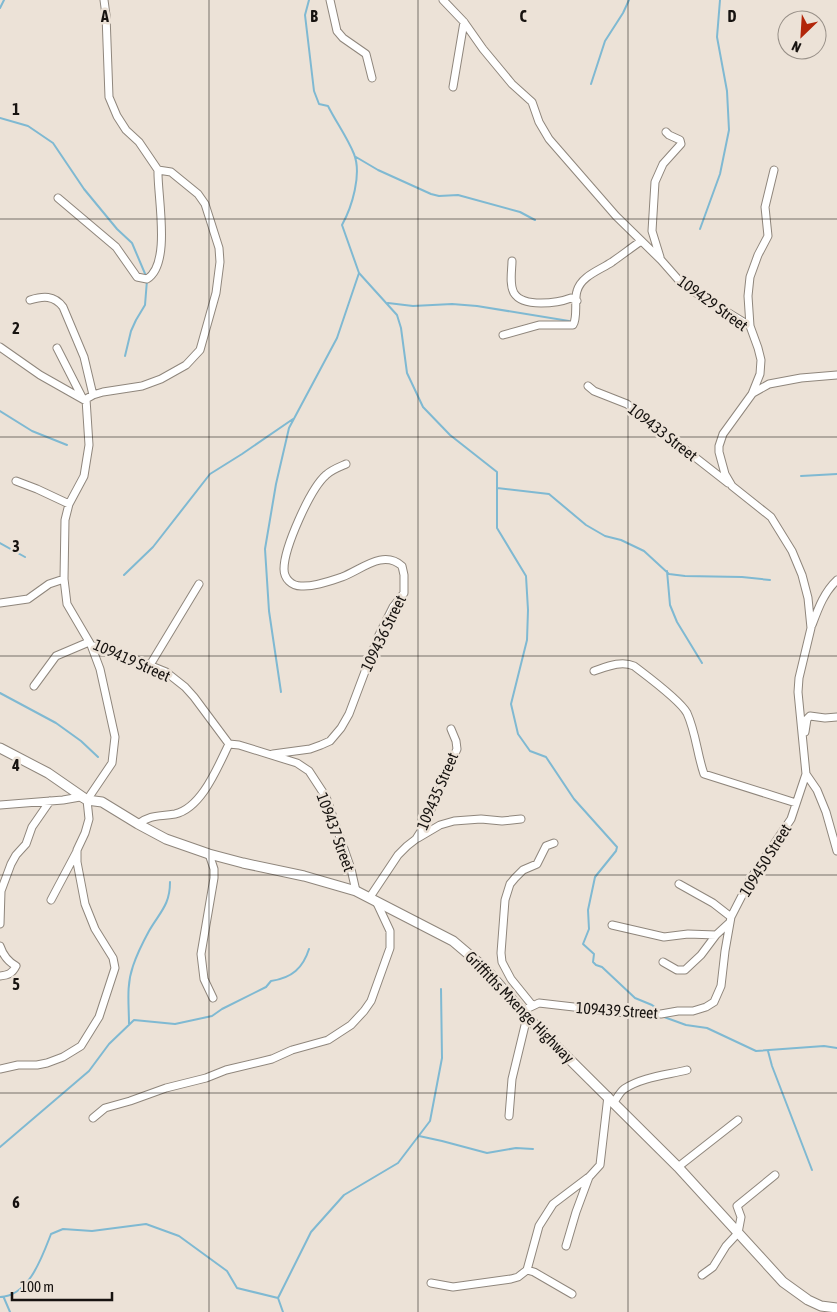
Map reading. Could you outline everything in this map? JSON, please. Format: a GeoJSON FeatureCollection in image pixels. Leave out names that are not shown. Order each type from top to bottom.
{"type":"FeatureCollection","features":[{"type":"Feature","properties":{"kind":"street"},"geometry":{"type":"LineString","coordinates":[[58,198],[116,247],[137,277],[147,279],[154,272],[161,251],[162,229],[158,170],[139,142],[126,130],[117,116],[109,97],[104,0]]}},
{"type":"Feature","properties":{"kind":"street"},"geometry":{"type":"LineString","coordinates":[[330,0],[337,31],[342,38],[366,54],[372,78]]}},
{"type":"Feature","properties":{"kind":"street","name":"109429 Street"},"geometry":{"type":"LineString","coordinates":[[443,0],[464,22],[483,49],[512,84],[532,102],[539,122],[549,139],[616,216],[683,285],[750,326],[761,360],[760,374],[752,394],[728,426],[718,446],[722,463],[732,486],[771,517],[792,551],[802,575],[808,598],[811,628],[799,678],[798,706],[806,774],[818,790],[837,851]]}},
{"type":"Feature","properties":{"kind":"street"},"geometry":{"type":"LineString","coordinates":[[453,87],[464,22]]}},
{"type":"Feature","properties":{"kind":"street"},"geometry":{"type":"LineString","coordinates":[[660,260],[652,231],[655,182],[663,164],[682,144],[680,140],[666,132]]}},
{"type":"Feature","properties":{"kind":"street"},"geometry":{"type":"LineString","coordinates":[[84,400],[93,395],[142,386],[161,379],[186,365],[197,355],[200,348],[216,293],[220,262],[219,248],[205,204],[198,194],[172,172],[158,170]]}},
{"type":"Feature","properties":{"kind":"street"},"geometry":{"type":"LineString","coordinates":[[750,326],[748,296],[750,277],[758,255],[768,236],[765,207],[774,170]]}},
{"type":"Feature","properties":{"kind":"street"},"geometry":{"type":"LineString","coordinates":[[503,335],[538,325],[573,325],[575,322],[574,307],[577,301],[576,292],[583,281],[641,241]]}},
{"type":"Feature","properties":{"kind":"street"},"geometry":{"type":"LineString","coordinates":[[512,261],[512,286],[517,296],[527,301],[537,302],[562,301],[571,298],[577,301]]}},
{"type":"Feature","properties":{"kind":"street"},"geometry":{"type":"LineString","coordinates":[[30,300],[47,296],[60,302],[84,357],[93,395]]}},
{"type":"Feature","properties":{"kind":"street"},"geometry":{"type":"LineString","coordinates":[[0,347],[40,375],[84,400]]}},
{"type":"Feature","properties":{"kind":"street"},"geometry":{"type":"LineString","coordinates":[[57,348],[84,400]]}},
{"type":"Feature","properties":{"kind":"street"},"geometry":{"type":"LineString","coordinates":[[752,394],[769,384],[801,378],[837,375]]}},
{"type":"Feature","properties":{"kind":"street","name":"109433 Street"},"geometry":{"type":"LineString","coordinates":[[588,386],[594,391],[627,404],[732,486]]}},
{"type":"Feature","properties":{"kind":"street","name":"109419 Street"},"geometry":{"type":"LineString","coordinates":[[84,400],[89,445],[87,462],[84,476],[70,504],[65,520],[64,579],[67,604],[90,643],[166,672],[194,697],[229,744]]}},
{"type":"Feature","properties":{"kind":"street","name":"109436 Street"},"geometry":{"type":"LineString","coordinates":[[270,754],[310,749],[330,741],[335,736],[349,714],[367,663],[381,631],[393,608],[404,594],[402,566],[390,559],[377,560],[342,577],[306,586],[292,584],[285,575],[284,569],[292,538],[315,490],[326,475],[346,464]]}},
{"type":"Feature","properties":{"kind":"street"},"geometry":{"type":"LineString","coordinates":[[16,482],[70,504]]}},
{"type":"Feature","properties":{"kind":"street"},"geometry":{"type":"LineString","coordinates":[[0,603],[28,599],[49,584],[64,579]]}},
{"type":"Feature","properties":{"kind":"street"},"geometry":{"type":"LineString","coordinates":[[811,628],[828,590],[837,580]]}},
{"type":"Feature","properties":{"kind":"street"},"geometry":{"type":"LineString","coordinates":[[150,665],[199,584]]}},
{"type":"Feature","properties":{"kind":"street"},"geometry":{"type":"LineString","coordinates":[[34,686],[56,656],[90,643],[100,669],[115,737],[112,763],[87,800],[89,819],[85,833],[51,900]]}},
{"type":"Feature","properties":{"kind":"street","name":"109450 Street"},"geometry":{"type":"LineString","coordinates":[[594,671],[619,664],[630,664],[676,700],[682,706],[689,719],[704,774],[796,803]]}},
{"type":"Feature","properties":{"kind":"street"},"geometry":{"type":"LineString","coordinates":[[804,750],[805,725],[808,717],[837,717]]}},
{"type":"Feature","properties":{"kind":"street","name":"109435 Street"},"geometry":{"type":"LineString","coordinates":[[373,899],[398,855],[416,839],[427,821],[457,749],[456,740],[451,729]]}},
{"type":"Feature","properties":{"kind":"street"},"geometry":{"type":"LineString","coordinates":[[138,824],[150,817],[175,814],[190,806],[208,785],[229,744]]}},
{"type":"Feature","properties":{"kind":"street","name":"109437 Street"},"geometry":{"type":"LineString","coordinates":[[229,744],[239,745],[302,765],[326,797],[351,869],[356,891]]}},
{"type":"Feature","properties":{"kind":"street","name":"Griffiths Mxenge Highway"},"geometry":{"type":"LineString","coordinates":[[0,748],[48,773],[87,800],[102,802],[166,839],[209,854],[304,876],[356,891],[453,941],[486,969],[524,1014],[678,1167],[784,1282],[821,1309],[837,1308]]}},
{"type":"Feature","properties":{"kind":"street","name":"109450 Street"},"geometry":{"type":"LineString","coordinates":[[730,920],[751,878],[791,819],[806,774]]}},
{"type":"Feature","properties":{"kind":"street"},"geometry":{"type":"LineString","coordinates":[[0,811],[4,805],[80,797],[87,800]]}},
{"type":"Feature","properties":{"kind":"street"},"geometry":{"type":"LineString","coordinates":[[0,924],[1,891],[6,877],[16,855],[26,844],[32,827],[50,801]]}},
{"type":"Feature","properties":{"kind":"street"},"geometry":{"type":"LineString","coordinates":[[416,839],[446,822],[481,819],[502,821],[521,819]]}},
{"type":"Feature","properties":{"kind":"street"},"geometry":{"type":"LineString","coordinates":[[509,1116],[512,1079],[524,1014],[532,1005],[511,979],[502,962],[505,900],[510,884],[515,878],[523,870],[537,864],[546,846],[554,842]]}},
{"type":"Feature","properties":{"kind":"street"},"geometry":{"type":"LineString","coordinates":[[0,1069],[18,1065],[37,1065],[63,1057],[81,1046],[99,1017],[115,963],[95,929],[85,904],[76,862],[77,850]]}},
{"type":"Feature","properties":{"kind":"street"},"geometry":{"type":"LineString","coordinates":[[209,854],[214,869],[214,878],[203,938],[202,960],[204,979],[213,998]]}},
{"type":"Feature","properties":{"kind":"street"},"geometry":{"type":"LineString","coordinates":[[663,962],[677,970],[685,970],[701,955],[730,920],[713,903],[679,884]]}},
{"type":"Feature","properties":{"kind":"street"},"geometry":{"type":"LineString","coordinates":[[93,1118],[105,1108],[166,1088],[206,1078],[226,1070],[272,1059],[292,1050],[317,1044],[338,1035],[351,1025],[364,1012],[371,1000],[390,948],[390,930],[373,899]]}},
{"type":"Feature","properties":{"kind":"street","name":"109439 Street"},"geometry":{"type":"LineString","coordinates":[[532,1005],[539,1003],[648,1014],[693,1011],[706,1007],[714,1002],[721,986],[730,920]]}},
{"type":"Feature","properties":{"kind":"street"},"geometry":{"type":"LineString","coordinates":[[612,926],[664,937],[688,934],[716,935]]}},
{"type":"Feature","properties":{"kind":"street"},"geometry":{"type":"LineString","coordinates":[[0,946],[4,956],[16,966],[8,975],[0,976]]}},
{"type":"Feature","properties":{"kind":"street"},"geometry":{"type":"LineString","coordinates":[[431,1283],[453,1287],[511,1279],[524,1274],[527,1270],[539,1226],[553,1204],[590,1176],[600,1164],[611,1099],[625,1089],[650,1079],[687,1070]]}},
{"type":"Feature","properties":{"kind":"street"},"geometry":{"type":"LineString","coordinates":[[678,1167],[738,1120]]}},
{"type":"Feature","properties":{"kind":"street"},"geometry":{"type":"LineString","coordinates":[[566,1246],[576,1212],[590,1176]]}},
{"type":"Feature","properties":{"kind":"street"},"geometry":{"type":"LineString","coordinates":[[702,1276],[713,1267],[726,1246],[738,1232],[741,1217],[737,1206],[775,1176]]}},
{"type":"Feature","properties":{"kind":"street"},"geometry":{"type":"LineString","coordinates":[[527,1270],[534,1272],[572,1294]]}},
{"type":"Feature","properties":{"kind":"waterway"},"geometry":{"type":"LineString","coordinates":[[0,8],[4,0]]}},
{"type":"Feature","properties":{"kind":"waterway"},"geometry":{"type":"LineString","coordinates":[[309,0],[305,15],[314,91],[319,104],[328,106],[351,148],[356,162],[355,190],[342,225],[359,273],[397,315],[401,328],[407,373],[423,407],[450,435],[497,472],[497,528],[526,576],[527,640],[511,704],[518,734],[530,751],[546,757],[574,799],[617,847],[616,851],[595,877],[588,910],[589,929],[583,944],[594,954],[593,962],[596,965],[602,967],[635,998],[652,1005],[660,1011]]}},
{"type":"Feature","properties":{"kind":"waterway"},"geometry":{"type":"LineString","coordinates":[[591,84],[605,41],[629,0]]}},
{"type":"Feature","properties":{"kind":"waterway"},"geometry":{"type":"LineString","coordinates":[[700,229],[720,174],[729,130],[727,91],[717,37],[720,0]]}},
{"type":"Feature","properties":{"kind":"waterway"},"geometry":{"type":"LineString","coordinates":[[0,118],[28,126],[53,143],[84,189],[117,229],[132,243],[146,276]]}},
{"type":"Feature","properties":{"kind":"waterway"},"geometry":{"type":"LineString","coordinates":[[356,157],[378,170],[431,194],[439,196],[458,195],[520,212],[535,220]]}},
{"type":"Feature","properties":{"kind":"waterway"},"geometry":{"type":"LineString","coordinates":[[281,692],[269,611],[265,549],[276,484],[289,428],[337,338],[359,273]]}},
{"type":"Feature","properties":{"kind":"waterway"},"geometry":{"type":"LineString","coordinates":[[125,356],[131,331],[145,305],[147,280]]}},
{"type":"Feature","properties":{"kind":"waterway"},"geometry":{"type":"LineString","coordinates":[[388,303],[413,306],[452,304],[477,306],[569,321]]}},
{"type":"Feature","properties":{"kind":"waterway"},"geometry":{"type":"LineString","coordinates":[[0,411],[32,431],[67,445]]}},
{"type":"Feature","properties":{"kind":"waterway"},"geometry":{"type":"LineString","coordinates":[[124,575],[153,547],[210,474],[293,419]]}},
{"type":"Feature","properties":{"kind":"waterway"},"geometry":{"type":"LineString","coordinates":[[801,476],[837,474]]}},
{"type":"Feature","properties":{"kind":"waterway"},"geometry":{"type":"LineString","coordinates":[[497,488],[549,494],[586,525],[605,536],[621,540],[644,551],[669,574],[770,580]]}},
{"type":"Feature","properties":{"kind":"waterway"},"geometry":{"type":"LineString","coordinates":[[0,543],[25,557]]}},
{"type":"Feature","properties":{"kind":"waterway"},"geometry":{"type":"LineString","coordinates":[[667,571],[670,605],[677,622],[702,663]]}},
{"type":"Feature","properties":{"kind":"waterway"},"geometry":{"type":"LineString","coordinates":[[0,693],[56,723],[81,741],[98,757]]}},
{"type":"Feature","properties":{"kind":"waterway"},"geometry":{"type":"LineString","coordinates":[[129,1024],[128,995],[131,973],[142,944],[166,903],[170,882]]}},
{"type":"Feature","properties":{"kind":"waterway"},"geometry":{"type":"LineString","coordinates":[[0,1147],[89,1071],[109,1044],[134,1020],[175,1024],[212,1016],[266,987],[271,981],[291,975],[300,967],[309,949]]}},
{"type":"Feature","properties":{"kind":"waterway"},"geometry":{"type":"LineString","coordinates":[[278,1298],[311,1232],[344,1195],[398,1163],[430,1121],[442,1058],[441,989]]}},
{"type":"Feature","properties":{"kind":"waterway"},"geometry":{"type":"LineString","coordinates":[[664,1017],[686,1025],[707,1028],[756,1051],[824,1046],[837,1048]]}},
{"type":"Feature","properties":{"kind":"waterway"},"geometry":{"type":"LineString","coordinates":[[768,1051],[812,1170]]}},
{"type":"Feature","properties":{"kind":"waterway"},"geometry":{"type":"LineString","coordinates":[[419,1136],[487,1153],[516,1148],[533,1149]]}},
{"type":"Feature","properties":{"kind":"waterway"},"geometry":{"type":"LineString","coordinates":[[0,1297],[10,1295],[27,1283],[39,1264],[51,1234],[63,1229],[92,1231],[146,1224],[179,1236],[227,1271],[237,1288],[278,1298],[283,1312]]}},
{"type":"Feature","properties":{"kind":"waterway"},"geometry":{"type":"LineString","coordinates":[[4,1298],[10,1312]]}}]}
